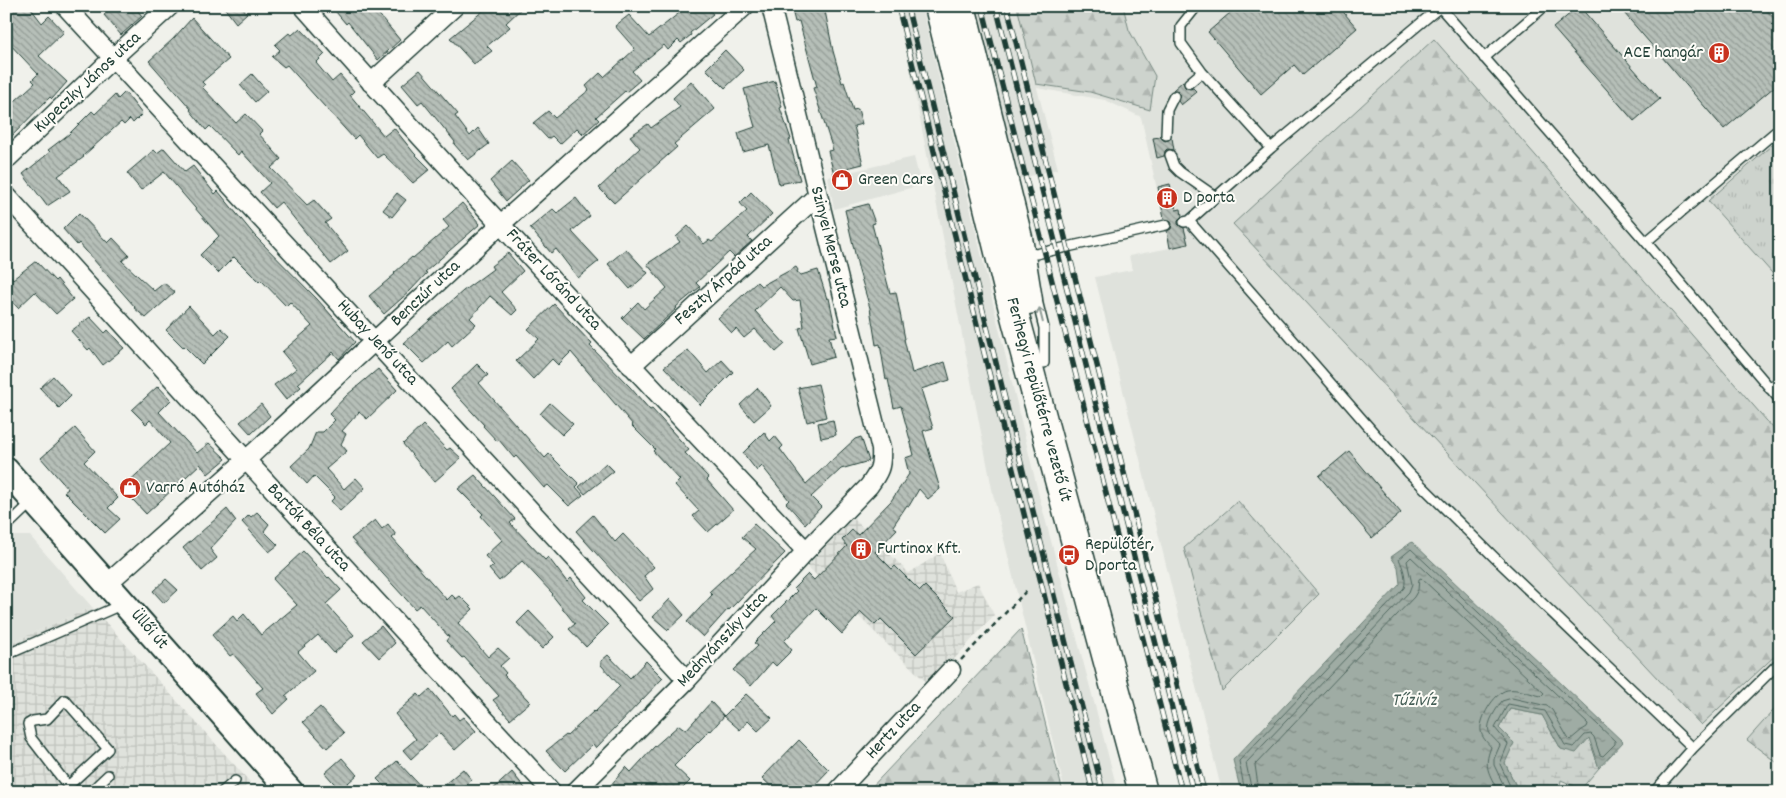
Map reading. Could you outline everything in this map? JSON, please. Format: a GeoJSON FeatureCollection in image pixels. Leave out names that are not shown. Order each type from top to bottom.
{"type":"FeatureCollection","features":[{"type":"Feature","properties":{"kind":"main road","name":"Ferihegyi repülőtérre vezető út"},"geometry":{"type":"LineString","coordinates":[[939,6],[1012,306],[1143,792]]}},
{"type":"Feature","properties":{"kind":"main road","name":"Ferihegyi repülőtérre vezető út"},"geometry":{"type":"LineString","coordinates":[[961,6],[1026,258],[1028,302],[1159,792]]}},
{"type":"Feature","properties":{"kind":"main road","name":"Üllői út"},"geometry":{"type":"LineString","coordinates":[[6,470],[291,792]]}},
{"type":"Feature","properties":{"kind":"street","name":"Hubay Jenő utca"},"geometry":{"type":"LineString","coordinates":[[65,6],[687,680]]}},
{"type":"Feature","properties":{"kind":"street","name":"Kupeczky János utca"},"geometry":{"type":"LineString","coordinates":[[6,160],[170,6]]}},
{"type":"Feature","properties":{"kind":"street","name":"Fráter Lóránd utca"},"geometry":{"type":"LineString","coordinates":[[303,6],[371,83],[631,366],[806,551]]}},
{"type":"Feature","properties":{"kind":"street"},"geometry":{"type":"LineString","coordinates":[[371,83],[455,6]]}},
{"type":"Feature","properties":{"kind":"street","name":"Benczúr utca"},"geometry":{"type":"LineString","coordinates":[[108,584],[246,460],[501,224],[745,6]]}},
{"type":"Feature","properties":{"kind":"street","name":"Szinyei Merse utca"},"geometry":{"type":"LineString","coordinates":[[771,6],[881,449],[882,463],[878,474],[869,486]]}},
{"type":"Feature","properties":{"kind":"street","name":"Bartók Béla utca"},"geometry":{"type":"LineString","coordinates":[[6,195],[246,460],[552,792]]}},
{"type":"Feature","properties":{"kind":"street","name":"Feszty Árpád utca"},"geometry":{"type":"LineString","coordinates":[[631,366],[817,196]]}},
{"type":"Feature","properties":{"kind":"street","name":"Mednyánszky utca"},"geometry":{"type":"LineString","coordinates":[[575,792],[687,680],[869,486]]}},
{"type":"Feature","properties":{"kind":"street","name":"Hertz utca"},"geometry":{"type":"LineString","coordinates":[[837,792],[951,670]]}},
{"type":"Feature","properties":{"kind":"lane"},"geometry":{"type":"LineString","coordinates":[[947,6],[966,76]]}},
{"type":"Feature","properties":{"kind":"lane"},"geometry":{"type":"LineString","coordinates":[[1197,6],[1181,26],[1181,43],[1202,72],[1271,148]]}},
{"type":"Feature","properties":{"kind":"lane"},"geometry":{"type":"LineString","coordinates":[[1484,58],[1546,6]]}},
{"type":"Feature","properties":{"kind":"lane"},"geometry":{"type":"LineString","coordinates":[[1693,748],[1494,558],[1409,473],[1186,221],[1440,7],[1646,242],[1780,400]]}},
{"type":"Feature","properties":{"kind":"lane"},"geometry":{"type":"LineString","coordinates":[[1189,83],[1202,72]]}},
{"type":"Feature","properties":{"kind":"lane"},"geometry":{"type":"LineString","coordinates":[[1166,135],[1167,110],[1174,96]]}},
{"type":"Feature","properties":{"kind":"lane"},"geometry":{"type":"LineString","coordinates":[[1646,242],[1780,128]]}},
{"type":"Feature","properties":{"kind":"lane"},"geometry":{"type":"LineString","coordinates":[[1170,155],[1174,166],[1180,172],[1216,197]]}},
{"type":"Feature","properties":{"kind":"lane"},"geometry":{"type":"LineString","coordinates":[[1012,306],[1026,258],[1054,249],[1166,225]]}},
{"type":"Feature","properties":{"kind":"lane"},"geometry":{"type":"LineString","coordinates":[[1770,389],[1780,380]]}},
{"type":"Feature","properties":{"kind":"lane"},"geometry":{"type":"LineString","coordinates":[[6,526],[34,500]]}},
{"type":"Feature","properties":{"kind":"lane"},"geometry":{"type":"LineString","coordinates":[[6,654],[125,603]]}},
{"type":"Feature","properties":{"kind":"lane"},"geometry":{"type":"LineString","coordinates":[[1654,792],[1693,748],[1780,662]]}},
{"type":"Feature","properties":{"kind":"lane"},"geometry":{"type":"LineString","coordinates":[[65,700],[108,749],[71,789],[31,738],[28,724],[33,720],[46,719],[65,700]]}},
{"type":"Feature","properties":{"kind":"lane"},"geometry":{"type":"LineString","coordinates":[[90,792],[108,775]]}},
{"type":"Feature","properties":{"kind":"lane"},"geometry":{"type":"LineString","coordinates":[[222,792],[235,781]]}},
{"type":"Feature","properties":{"kind":"path"},"geometry":{"type":"LineString","coordinates":[[951,670],[1028,589]]}},
{"type":"Feature","properties":{"kind":"shaded area"},"geometry":{"type":"Polygon","coordinates":[[[898,6],[922,6],[1039,496],[1118,792],[1065,792],[993,494],[898,6]]]}},
{"type":"Feature","properties":{"kind":"shaded area"},"geometry":{"type":"Polygon","coordinates":[[[975,6],[1780,6],[1780,792],[1222,792],[1095,277],[1132,270],[1129,256],[1170,248],[1141,117],[1105,100],[1037,88],[1058,169],[1018,179],[975,6]]]}},
{"type":"Feature","properties":{"kind":"shaded area"},"geometry":{"type":"Polygon","coordinates":[[[914,157],[921,185],[834,209],[828,177],[914,157]]]}},
{"type":"Feature","properties":{"kind":"shaded area","name":"Furtinox Kft."},"geometry":{"type":"Polygon","coordinates":[[[853,518],[909,573],[940,553],[956,592],[978,583],[994,615],[930,686],[807,566],[853,518]]]}},
{"type":"Feature","properties":{"kind":"shaded area"},"geometry":{"type":"Polygon","coordinates":[[[6,533],[9,536],[30,536],[92,607],[6,645],[6,533]]]}},
{"type":"Feature","properties":{"kind":"shaded area"},"geometry":{"type":"Polygon","coordinates":[[[92,607],[250,782],[239,792],[6,792],[6,645],[92,607]]]}},
{"type":"Feature","properties":{"kind":"green space"},"geometry":{"type":"Polygon","coordinates":[[[1017,6],[1123,6],[1129,30],[1155,76],[1150,110],[1090,92],[1036,84],[1017,6]]]}},
{"type":"Feature","properties":{"kind":"green space"},"geometry":{"type":"Polygon","coordinates":[[[1434,39],[1780,436],[1780,651],[1701,725],[1233,224],[1434,39]]]}},
{"type":"Feature","properties":{"kind":"green space"},"geometry":{"type":"Polygon","coordinates":[[[1780,138],[1780,282],[1708,201],[1780,138]]]}},
{"type":"Feature","properties":{"kind":"green space"},"geometry":{"type":"Polygon","coordinates":[[[1238,501],[1319,594],[1222,691],[1184,548],[1238,501]]]}},
{"type":"Feature","properties":{"kind":"green space"},"geometry":{"type":"Polygon","coordinates":[[[1021,629],[1063,792],[867,792],[1021,629]]]}},
{"type":"Feature","properties":{"kind":"green space"},"geometry":{"type":"Polygon","coordinates":[[[1780,703],[1780,765],[1747,740],[1780,703]]]}},
{"type":"Feature","properties":{"kind":"green space"},"geometry":{"type":"Polygon","coordinates":[[[1510,709],[1542,715],[1561,749],[1589,737],[1599,768],[1581,789],[1561,780],[1559,792],[1522,792],[1515,784],[1505,763],[1499,728],[1510,709]]]}},
{"type":"Feature","properties":{"kind":"water","name":"Tűzivíz"},"geometry":{"type":"Polygon","coordinates":[[[1412,542],[1623,742],[1599,768],[1589,738],[1576,753],[1561,749],[1542,715],[1510,709],[1499,728],[1514,743],[1505,763],[1515,784],[1522,792],[1241,792],[1233,760],[1400,584],[1398,567],[1391,557],[1412,542]]]}},
{"type":"Feature","properties":{"kind":"building"},"geometry":{"type":"Polygon","coordinates":[[[6,6],[29,6],[42,23],[49,16],[64,32],[39,56],[67,82],[52,99],[50,97],[6,142],[6,109],[35,83],[32,80],[38,74],[6,40],[6,6]]]}},
{"type":"Feature","properties":{"kind":"building"},"geometry":{"type":"Polygon","coordinates":[[[115,6],[134,6],[142,16],[121,35],[104,15],[115,6]]]}},
{"type":"Feature","properties":{"kind":"building"},"geometry":{"type":"Polygon","coordinates":[[[223,6],[241,6],[247,13],[236,23],[223,6]]]}},
{"type":"Feature","properties":{"kind":"building"},"geometry":{"type":"Polygon","coordinates":[[[331,6],[372,6],[400,40],[378,60],[348,22],[346,24],[331,6]]]}},
{"type":"Feature","properties":{"kind":"building"},"geometry":{"type":"Polygon","coordinates":[[[489,6],[524,6],[506,23],[510,27],[487,46],[492,51],[474,64],[450,38],[489,6]]]}},
{"type":"Feature","properties":{"kind":"building"},"geometry":{"type":"Polygon","coordinates":[[[688,6],[706,6],[713,14],[681,43],[678,40],[668,50],[664,45],[632,71],[640,80],[596,117],[599,120],[583,134],[577,128],[560,144],[552,136],[548,139],[533,123],[548,111],[555,118],[589,90],[586,86],[600,73],[604,77],[635,49],[615,26],[629,15],[649,37],[688,6]]]}},
{"type":"Feature","properties":{"kind":"building"},"geometry":{"type":"Polygon","coordinates":[[[791,6],[824,6],[842,83],[844,82],[853,110],[858,109],[862,124],[854,126],[863,164],[847,168],[850,182],[837,186],[828,151],[833,150],[813,88],[817,87],[799,21],[795,22],[791,6]]]}},
{"type":"Feature","properties":{"kind":"building"},"geometry":{"type":"Polygon","coordinates":[[[1238,6],[1338,6],[1357,28],[1303,75],[1294,65],[1261,94],[1208,32],[1238,6]]]}},
{"type":"Feature","properties":{"kind":"building"},"geometry":{"type":"Polygon","coordinates":[[[1579,6],[1660,99],[1634,121],[1553,28],[1579,6]]]}},
{"type":"Feature","properties":{"kind":"building","name":"ACE hangár"},"geometry":{"type":"Polygon","coordinates":[[[1618,6],[1763,6],[1780,24],[1780,82],[1724,129],[1618,6]]]}},
{"type":"Feature","properties":{"kind":"building"},"geometry":{"type":"Polygon","coordinates":[[[192,18],[229,59],[202,82],[205,85],[202,87],[236,123],[246,114],[262,131],[259,134],[281,159],[271,168],[307,205],[314,200],[331,219],[325,223],[348,251],[331,264],[281,202],[274,208],[260,192],[270,183],[241,151],[238,155],[210,126],[206,130],[191,109],[149,61],[192,18]]]}},
{"type":"Feature","properties":{"kind":"building"},"geometry":{"type":"Polygon","coordinates":[[[300,28],[325,54],[316,63],[332,82],[340,75],[354,91],[350,95],[384,136],[394,128],[430,169],[413,183],[383,154],[377,158],[358,135],[354,139],[287,65],[284,67],[272,57],[280,50],[275,45],[289,33],[292,35],[300,28]]]}},
{"type":"Feature","properties":{"kind":"building"},"geometry":{"type":"Polygon","coordinates":[[[725,50],[744,70],[725,88],[706,69],[725,50]]]}},
{"type":"Feature","properties":{"kind":"building"},"geometry":{"type":"Polygon","coordinates":[[[420,70],[458,114],[455,116],[470,136],[478,128],[489,144],[468,160],[422,101],[418,104],[402,85],[420,70]]]}},
{"type":"Feature","properties":{"kind":"building"},"geometry":{"type":"Polygon","coordinates":[[[252,74],[267,91],[255,102],[240,85],[252,74]]]}},
{"type":"Feature","properties":{"kind":"building"},"geometry":{"type":"Polygon","coordinates":[[[691,81],[715,109],[674,144],[677,147],[614,203],[599,188],[640,148],[630,136],[648,124],[651,128],[680,107],[673,98],[691,81]]]}},
{"type":"Feature","properties":{"kind":"building"},"geometry":{"type":"Polygon","coordinates":[[[775,81],[782,107],[780,108],[791,139],[789,140],[800,180],[779,184],[769,145],[743,152],[738,133],[755,127],[744,89],[775,81]]]}},
{"type":"Feature","properties":{"kind":"building"},"geometry":{"type":"Polygon","coordinates":[[[1183,81],[1185,87],[1193,88],[1197,92],[1181,105],[1178,101],[1179,93],[1173,90],[1183,81]]]}},
{"type":"Feature","properties":{"kind":"building"},"geometry":{"type":"Polygon","coordinates":[[[125,92],[142,114],[133,123],[130,119],[124,125],[121,122],[84,157],[58,176],[70,191],[47,206],[23,174],[50,152],[48,150],[69,134],[92,111],[95,114],[115,95],[118,99],[125,92]]]}},
{"type":"Feature","properties":{"kind":"building"},"geometry":{"type":"Polygon","coordinates":[[[1160,137],[1165,141],[1172,138],[1174,150],[1167,149],[1164,156],[1157,158],[1153,138],[1160,137]]]}},
{"type":"Feature","properties":{"kind":"building"},"geometry":{"type":"Polygon","coordinates":[[[164,148],[185,172],[193,166],[215,194],[218,191],[255,236],[317,299],[355,342],[339,359],[333,352],[298,384],[301,387],[286,400],[274,385],[296,369],[282,352],[312,326],[290,302],[286,306],[261,280],[259,282],[234,257],[218,273],[200,255],[219,236],[164,172],[141,190],[127,173],[154,150],[157,153],[164,148]]]}},
{"type":"Feature","properties":{"kind":"building"},"geometry":{"type":"Polygon","coordinates":[[[512,161],[529,180],[506,201],[490,181],[512,161]]]}},
{"type":"Feature","properties":{"kind":"building"},"geometry":{"type":"Polygon","coordinates":[[[1170,184],[1176,210],[1181,209],[1182,216],[1178,220],[1178,224],[1184,228],[1188,244],[1170,248],[1167,231],[1171,229],[1172,224],[1170,220],[1164,219],[1158,187],[1170,184]]]}},
{"type":"Feature","properties":{"kind":"building"},"geometry":{"type":"Polygon","coordinates":[[[751,192],[772,214],[748,237],[752,241],[734,257],[729,252],[696,283],[700,287],[676,307],[644,339],[622,318],[638,302],[644,309],[667,288],[647,264],[680,242],[676,237],[688,226],[704,244],[709,240],[712,242],[747,211],[740,203],[751,192]]]}},
{"type":"Feature","properties":{"kind":"building"},"geometry":{"type":"Polygon","coordinates":[[[397,193],[406,200],[392,217],[383,210],[397,193]]]}},
{"type":"Feature","properties":{"kind":"building"},"geometry":{"type":"Polygon","coordinates":[[[576,198],[590,216],[572,231],[599,261],[578,278],[556,249],[551,253],[530,228],[553,209],[557,213],[576,198]]]}},
{"type":"Feature","properties":{"kind":"building"},"geometry":{"type":"Polygon","coordinates":[[[462,203],[480,224],[425,272],[427,273],[410,291],[384,314],[369,296],[449,227],[443,220],[462,203]]]}},
{"type":"Feature","properties":{"kind":"building"},"geometry":{"type":"Polygon","coordinates":[[[868,204],[875,223],[872,224],[890,293],[896,292],[912,373],[945,362],[950,380],[921,389],[933,428],[923,431],[940,489],[928,499],[919,489],[909,506],[907,505],[893,526],[897,529],[875,552],[892,569],[895,566],[920,591],[925,586],[955,616],[916,654],[881,619],[875,625],[861,612],[842,634],[816,608],[784,641],[792,650],[776,666],[772,662],[751,686],[733,670],[758,646],[754,643],[776,621],[772,616],[797,591],[794,588],[808,574],[814,580],[847,546],[842,540],[852,530],[858,535],[891,501],[909,474],[905,458],[914,455],[901,406],[894,408],[888,379],[886,380],[880,344],[876,345],[870,308],[859,271],[845,210],[868,204]]]}},
{"type":"Feature","properties":{"kind":"building"},"geometry":{"type":"Polygon","coordinates":[[[79,213],[108,243],[113,238],[129,255],[122,261],[154,291],[164,283],[175,292],[146,318],[134,308],[79,243],[77,245],[63,229],[79,213]]]}},
{"type":"Feature","properties":{"kind":"building"},"geometry":{"type":"Polygon","coordinates":[[[626,249],[648,273],[630,289],[608,264],[626,249]]]}},
{"type":"Feature","properties":{"kind":"building"},"geometry":{"type":"Polygon","coordinates":[[[508,253],[523,271],[501,292],[517,310],[512,315],[490,296],[470,318],[476,324],[452,346],[448,341],[424,363],[404,343],[463,291],[493,269],[491,266],[508,253]]]}},
{"type":"Feature","properties":{"kind":"building"},"geometry":{"type":"Polygon","coordinates":[[[36,261],[55,281],[57,279],[73,299],[56,314],[35,292],[18,308],[6,295],[6,269],[13,279],[36,261]]]}},
{"type":"Feature","properties":{"kind":"building"},"geometry":{"type":"Polygon","coordinates":[[[796,267],[797,272],[801,275],[818,270],[827,299],[829,298],[837,336],[829,337],[834,357],[810,364],[799,328],[804,327],[800,300],[793,301],[780,287],[755,311],[785,344],[776,352],[755,329],[744,338],[736,329],[732,333],[718,318],[757,282],[761,286],[796,267]]]}},
{"type":"Feature","properties":{"kind":"building"},"geometry":{"type":"Polygon","coordinates":[[[554,304],[592,344],[590,346],[689,450],[685,453],[709,478],[707,480],[733,510],[708,532],[693,516],[699,511],[675,485],[680,480],[653,451],[655,449],[632,426],[571,352],[558,365],[552,359],[533,379],[516,361],[539,339],[528,329],[554,304]]]}},
{"type":"Feature","properties":{"kind":"building"},"geometry":{"type":"Polygon","coordinates":[[[189,306],[215,334],[221,328],[230,336],[202,364],[166,330],[189,306]]]}},
{"type":"Feature","properties":{"kind":"building"},"geometry":{"type":"Polygon","coordinates":[[[90,317],[105,333],[108,330],[124,348],[103,365],[90,348],[88,350],[71,331],[90,317]]]}},
{"type":"Feature","properties":{"kind":"building"},"geometry":{"type":"Polygon","coordinates":[[[688,350],[708,373],[722,360],[733,372],[700,405],[664,367],[688,350]]]}},
{"type":"Feature","properties":{"kind":"building"},"geometry":{"type":"Polygon","coordinates":[[[477,364],[488,375],[479,383],[545,458],[549,454],[579,484],[576,487],[583,495],[569,506],[548,485],[544,488],[516,456],[514,458],[499,440],[497,441],[451,389],[477,364]]]}},
{"type":"Feature","properties":{"kind":"building"},"geometry":{"type":"Polygon","coordinates":[[[378,369],[397,390],[367,419],[359,412],[342,431],[346,434],[341,444],[347,451],[326,469],[344,489],[356,478],[365,488],[340,511],[331,501],[335,497],[314,476],[307,484],[291,466],[309,449],[316,432],[323,432],[335,420],[329,414],[347,395],[378,369]]]}},
{"type":"Feature","properties":{"kind":"building"},"geometry":{"type":"Polygon","coordinates":[[[53,376],[71,396],[59,408],[40,388],[53,376]]]}},
{"type":"Feature","properties":{"kind":"building"},"geometry":{"type":"Polygon","coordinates":[[[818,384],[826,417],[807,422],[798,388],[818,384]]]}},
{"type":"Feature","properties":{"kind":"building"},"geometry":{"type":"Polygon","coordinates":[[[158,386],[171,400],[159,412],[197,453],[209,443],[226,459],[208,474],[200,464],[146,514],[122,488],[170,443],[150,420],[146,424],[132,410],[158,386]]]}},
{"type":"Feature","properties":{"kind":"building"},"geometry":{"type":"Polygon","coordinates":[[[758,388],[771,406],[754,421],[740,405],[758,388]]]}},
{"type":"Feature","properties":{"kind":"building"},"geometry":{"type":"Polygon","coordinates":[[[550,403],[573,424],[562,435],[540,414],[550,403]]]}},
{"type":"Feature","properties":{"kind":"building"},"geometry":{"type":"Polygon","coordinates":[[[261,404],[270,416],[251,434],[240,422],[261,404]]]}},
{"type":"Feature","properties":{"kind":"building"},"geometry":{"type":"Polygon","coordinates":[[[833,420],[836,435],[821,438],[818,423],[833,420]]]}},
{"type":"Feature","properties":{"kind":"building"},"geometry":{"type":"Polygon","coordinates":[[[423,425],[447,450],[450,448],[461,458],[434,482],[403,444],[423,425]]]}},
{"type":"Feature","properties":{"kind":"building"},"geometry":{"type":"Polygon","coordinates":[[[75,428],[95,451],[84,462],[118,498],[108,508],[120,519],[105,533],[64,492],[68,489],[41,458],[75,428]]]}},
{"type":"Feature","properties":{"kind":"building"},"geometry":{"type":"Polygon","coordinates":[[[764,432],[770,441],[775,436],[783,446],[780,449],[806,484],[855,439],[861,437],[869,461],[841,469],[811,497],[821,507],[805,524],[786,503],[789,500],[762,466],[757,471],[743,453],[764,432]]]}},
{"type":"Feature","properties":{"kind":"building"},"geometry":{"type":"Polygon","coordinates":[[[1349,451],[1401,513],[1372,538],[1319,476],[1349,451]]]}},
{"type":"Feature","properties":{"kind":"building"},"geometry":{"type":"Polygon","coordinates":[[[606,463],[614,471],[585,494],[579,487],[606,463]]]}},
{"type":"Feature","properties":{"kind":"building"},"geometry":{"type":"Polygon","coordinates":[[[475,475],[515,519],[510,523],[545,560],[548,557],[567,582],[571,578],[586,597],[583,600],[608,625],[586,647],[569,629],[575,624],[553,594],[522,561],[499,581],[489,569],[494,566],[485,556],[502,540],[481,516],[483,514],[458,489],[475,475]]]}},
{"type":"Feature","properties":{"kind":"building"},"geometry":{"type":"Polygon","coordinates":[[[227,509],[236,521],[210,549],[217,558],[202,571],[183,548],[227,509]]]}},
{"type":"Feature","properties":{"kind":"building"},"geometry":{"type":"Polygon","coordinates":[[[257,512],[269,524],[264,531],[278,545],[269,552],[242,522],[249,515],[251,517],[257,512]]]}},
{"type":"Feature","properties":{"kind":"building"},"geometry":{"type":"Polygon","coordinates":[[[593,515],[615,542],[623,534],[654,567],[644,576],[653,589],[639,601],[576,531],[593,515]]]}},
{"type":"Feature","properties":{"kind":"building"},"geometry":{"type":"Polygon","coordinates":[[[375,520],[382,529],[388,524],[396,535],[392,538],[447,600],[452,595],[456,599],[460,596],[473,609],[458,623],[488,657],[498,648],[509,658],[500,666],[506,673],[504,675],[530,702],[510,719],[493,700],[499,696],[464,657],[462,658],[446,641],[449,637],[420,605],[415,609],[351,539],[375,520]]]}},
{"type":"Feature","properties":{"kind":"building"},"geometry":{"type":"Polygon","coordinates":[[[754,524],[785,553],[728,609],[703,637],[687,622],[712,595],[709,592],[756,549],[742,537],[754,524]]]}},
{"type":"Feature","properties":{"kind":"building"},"geometry":{"type":"Polygon","coordinates":[[[303,551],[341,590],[326,604],[354,635],[334,653],[318,635],[298,652],[314,671],[285,696],[289,699],[273,714],[256,693],[263,688],[233,654],[230,656],[212,635],[233,616],[237,621],[244,614],[261,635],[297,605],[273,579],[303,551]]]}},
{"type":"Feature","properties":{"kind":"building"},"geometry":{"type":"Polygon","coordinates":[[[166,579],[178,590],[164,603],[153,591],[166,579]]]}},
{"type":"Feature","properties":{"kind":"building"},"geometry":{"type":"Polygon","coordinates":[[[670,599],[684,615],[668,630],[653,617],[670,599]]]}},
{"type":"Feature","properties":{"kind":"building"},"geometry":{"type":"Polygon","coordinates":[[[529,611],[554,637],[542,649],[517,623],[529,611]]]}},
{"type":"Feature","properties":{"kind":"building"},"geometry":{"type":"Polygon","coordinates":[[[381,626],[395,643],[379,658],[363,641],[381,626]]]}},
{"type":"Feature","properties":{"kind":"building"},"geometry":{"type":"Polygon","coordinates":[[[608,655],[630,678],[646,661],[663,678],[596,748],[593,744],[565,771],[546,751],[595,712],[620,686],[601,665],[601,661],[608,655]]]}},
{"type":"Feature","properties":{"kind":"building"},"geometry":{"type":"Polygon","coordinates":[[[430,689],[452,716],[454,714],[459,720],[463,717],[476,731],[455,750],[439,733],[411,759],[403,750],[416,739],[395,714],[418,694],[421,697],[430,689]]]}},
{"type":"Feature","properties":{"kind":"building"},"geometry":{"type":"Polygon","coordinates":[[[746,694],[772,718],[758,731],[748,721],[740,730],[724,716],[746,694]]]}},
{"type":"Feature","properties":{"kind":"building"},"geometry":{"type":"Polygon","coordinates":[[[711,702],[724,716],[674,766],[690,781],[679,792],[605,792],[626,767],[631,772],[654,747],[679,725],[686,730],[711,702]]]}},
{"type":"Feature","properties":{"kind":"building"},"geometry":{"type":"Polygon","coordinates":[[[320,707],[344,733],[327,748],[303,722],[320,707]]]}},
{"type":"Feature","properties":{"kind":"building"},"geometry":{"type":"Polygon","coordinates":[[[799,740],[829,770],[808,792],[777,792],[762,778],[799,740]]]}},
{"type":"Feature","properties":{"kind":"building"},"geometry":{"type":"Polygon","coordinates":[[[342,758],[357,775],[340,790],[325,773],[342,758]]]}},
{"type":"Feature","properties":{"kind":"building"},"geometry":{"type":"Polygon","coordinates":[[[397,761],[426,792],[390,792],[377,779],[397,761]]]}},
{"type":"Feature","properties":{"kind":"building"},"geometry":{"type":"Polygon","coordinates":[[[463,769],[472,780],[459,792],[451,792],[445,784],[463,769]]]}},
{"type":"Feature","properties":{"kind":"building"},"geometry":{"type":"Polygon","coordinates":[[[512,772],[528,792],[490,792],[512,772]]]}},
{"type":"Feature","properties":{"kind":"railway"},"geometry":{"type":"LineString","coordinates":[[898,6],[1093,792]]}},
{"type":"Feature","properties":{"kind":"railway"},"geometry":{"type":"LineString","coordinates":[[907,6],[1103,792]]}},
{"type":"Feature","properties":{"kind":"railway"},"geometry":{"type":"LineString","coordinates":[[982,6],[1182,792]]}},
{"type":"Feature","properties":{"kind":"railway"},"geometry":{"type":"LineString","coordinates":[[996,6],[1193,792]]}},
{"type":"Feature","properties":{"kind":"railway"},"geometry":{"type":"LineString","coordinates":[[1007,6],[1204,792]]}},
{"type":"Feature","properties":{"kind":"place","name":"ACE hangár"},"geometry":{"type":"Point","coordinates":[1719,53]}},
{"type":"Feature","properties":{"kind":"place","name":"Green Cars"},"geometry":{"type":"Point","coordinates":[842,180]}},
{"type":"Feature","properties":{"kind":"place","name":"D porta"},"geometry":{"type":"Point","coordinates":[1167,198]}},
{"type":"Feature","properties":{"kind":"place","name":"Varró Autóház"},"geometry":{"type":"Point","coordinates":[130,488]}},
{"type":"Feature","properties":{"kind":"place","name":"Furtinox Kft."},"geometry":{"type":"Point","coordinates":[861,549]}},
{"type":"Feature","properties":{"kind":"place","name":"Repülőtér, D porta"},"geometry":{"type":"Point","coordinates":[1069,555]}}]}
